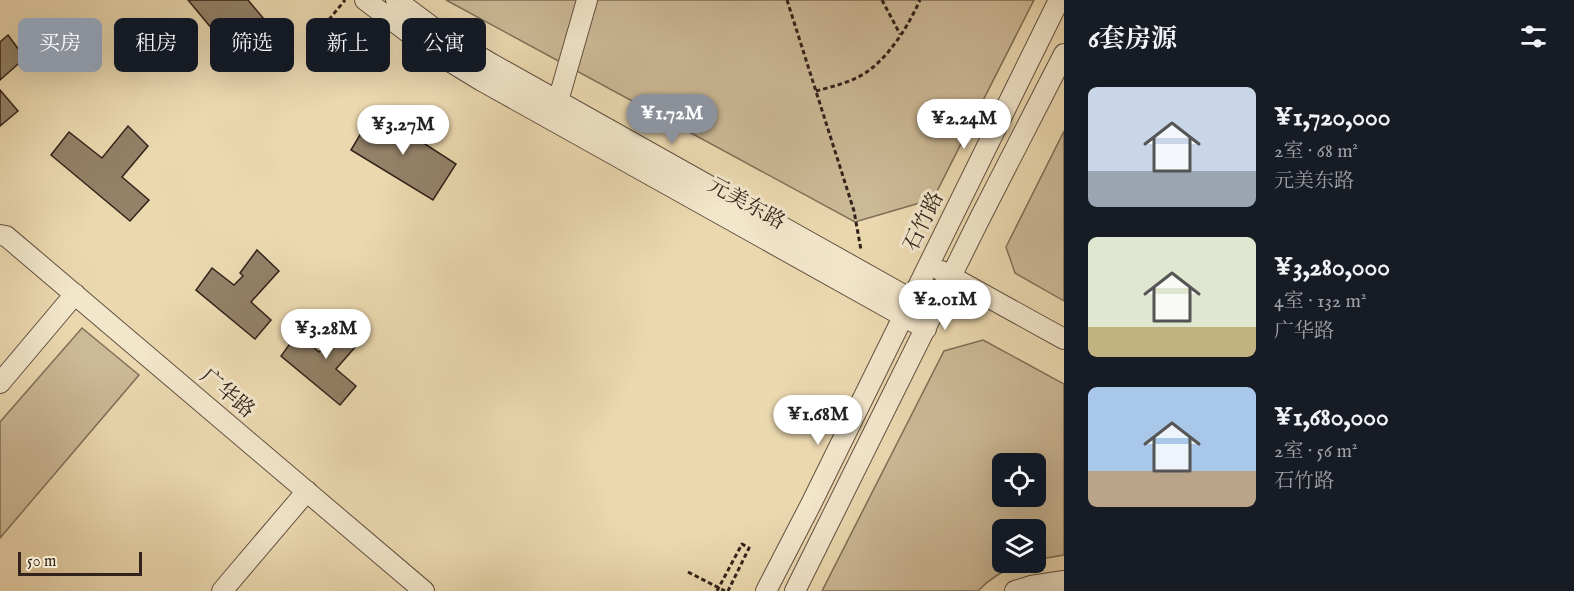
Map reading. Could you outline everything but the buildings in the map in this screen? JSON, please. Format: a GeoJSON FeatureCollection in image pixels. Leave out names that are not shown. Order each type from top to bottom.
{"type":"FeatureCollection","features":[{"type":"Feature","properties":{"kind":"street","name":"元美东路"},"geometry":{"type":"LineString","coordinates":[[364,0],[433,51],[482,81],[930,320]]}},
{"type":"Feature","properties":{"kind":"street","name":"元美东路"},"geometry":{"type":"LineString","coordinates":[[396,0],[443,35],[865,275],[907,309]]}},
{"type":"Feature","properties":{"kind":"street"},"geometry":{"type":"LineString","coordinates":[[558,101],[587,0]]}},
{"type":"Feature","properties":{"kind":"street","name":"石竹路"},"geometry":{"type":"LineString","coordinates":[[766,591],[1059,0]]}},
{"type":"Feature","properties":{"kind":"street"},"geometry":{"type":"LineString","coordinates":[[795,591],[1064,54]]}},
{"type":"Feature","properties":{"kind":"street","name":"广华路"},"geometry":{"type":"LineString","coordinates":[[0,235],[6,236],[424,591]]}},
{"type":"Feature","properties":{"kind":"street"},"geometry":{"type":"LineString","coordinates":[[928,265],[1064,339]]}},
{"type":"Feature","properties":{"kind":"street"},"geometry":{"type":"LineString","coordinates":[[0,383],[75,294]]}},
{"type":"Feature","properties":{"kind":"street"},"geometry":{"type":"LineString","coordinates":[[222,591],[307,491]]}},
{"type":"Feature","properties":{"kind":"street"},"geometry":{"type":"LineString","coordinates":[[1015,591],[1031,586],[1060,584]]}},
{"type":"Feature","properties":{"kind":"path"},"geometry":{"type":"LineString","coordinates":[[330,18],[345,0]]}},
{"type":"Feature","properties":{"kind":"path"},"geometry":{"type":"LineString","coordinates":[[787,0],[854,211],[865,275]]}},
{"type":"Feature","properties":{"kind":"path"},"geometry":{"type":"LineString","coordinates":[[882,0],[900,34]]}},
{"type":"Feature","properties":{"kind":"path"},"geometry":{"type":"LineString","coordinates":[[816,91],[844,83],[871,69],[900,34],[920,0]]}},
{"type":"Feature","properties":{"kind":"path"},"geometry":{"type":"LineString","coordinates":[[688,572],[726,591],[749,548],[742,544],[718,589]]}},
{"type":"Feature","properties":{"kind":"shaded area"},"geometry":{"type":"Polygon","coordinates":[[[446,0],[1034,0],[933,199],[855,222],[486,22],[486,18],[479,18],[446,0]]]}},
{"type":"Feature","properties":{"kind":"shaded area"},"geometry":{"type":"Polygon","coordinates":[[[1064,131],[1064,301],[1015,273],[1006,247],[1064,131]]]}},
{"type":"Feature","properties":{"kind":"shaded area"},"geometry":{"type":"Polygon","coordinates":[[[82,328],[139,375],[0,538],[0,422],[82,328]]]}},
{"type":"Feature","properties":{"kind":"shaded area"},"geometry":{"type":"Polygon","coordinates":[[[983,340],[1064,384],[1064,555],[1046,558],[1046,519],[992,519],[992,573],[1002,573],[988,581],[978,591],[822,591],[944,351],[983,340]]]}}]}
